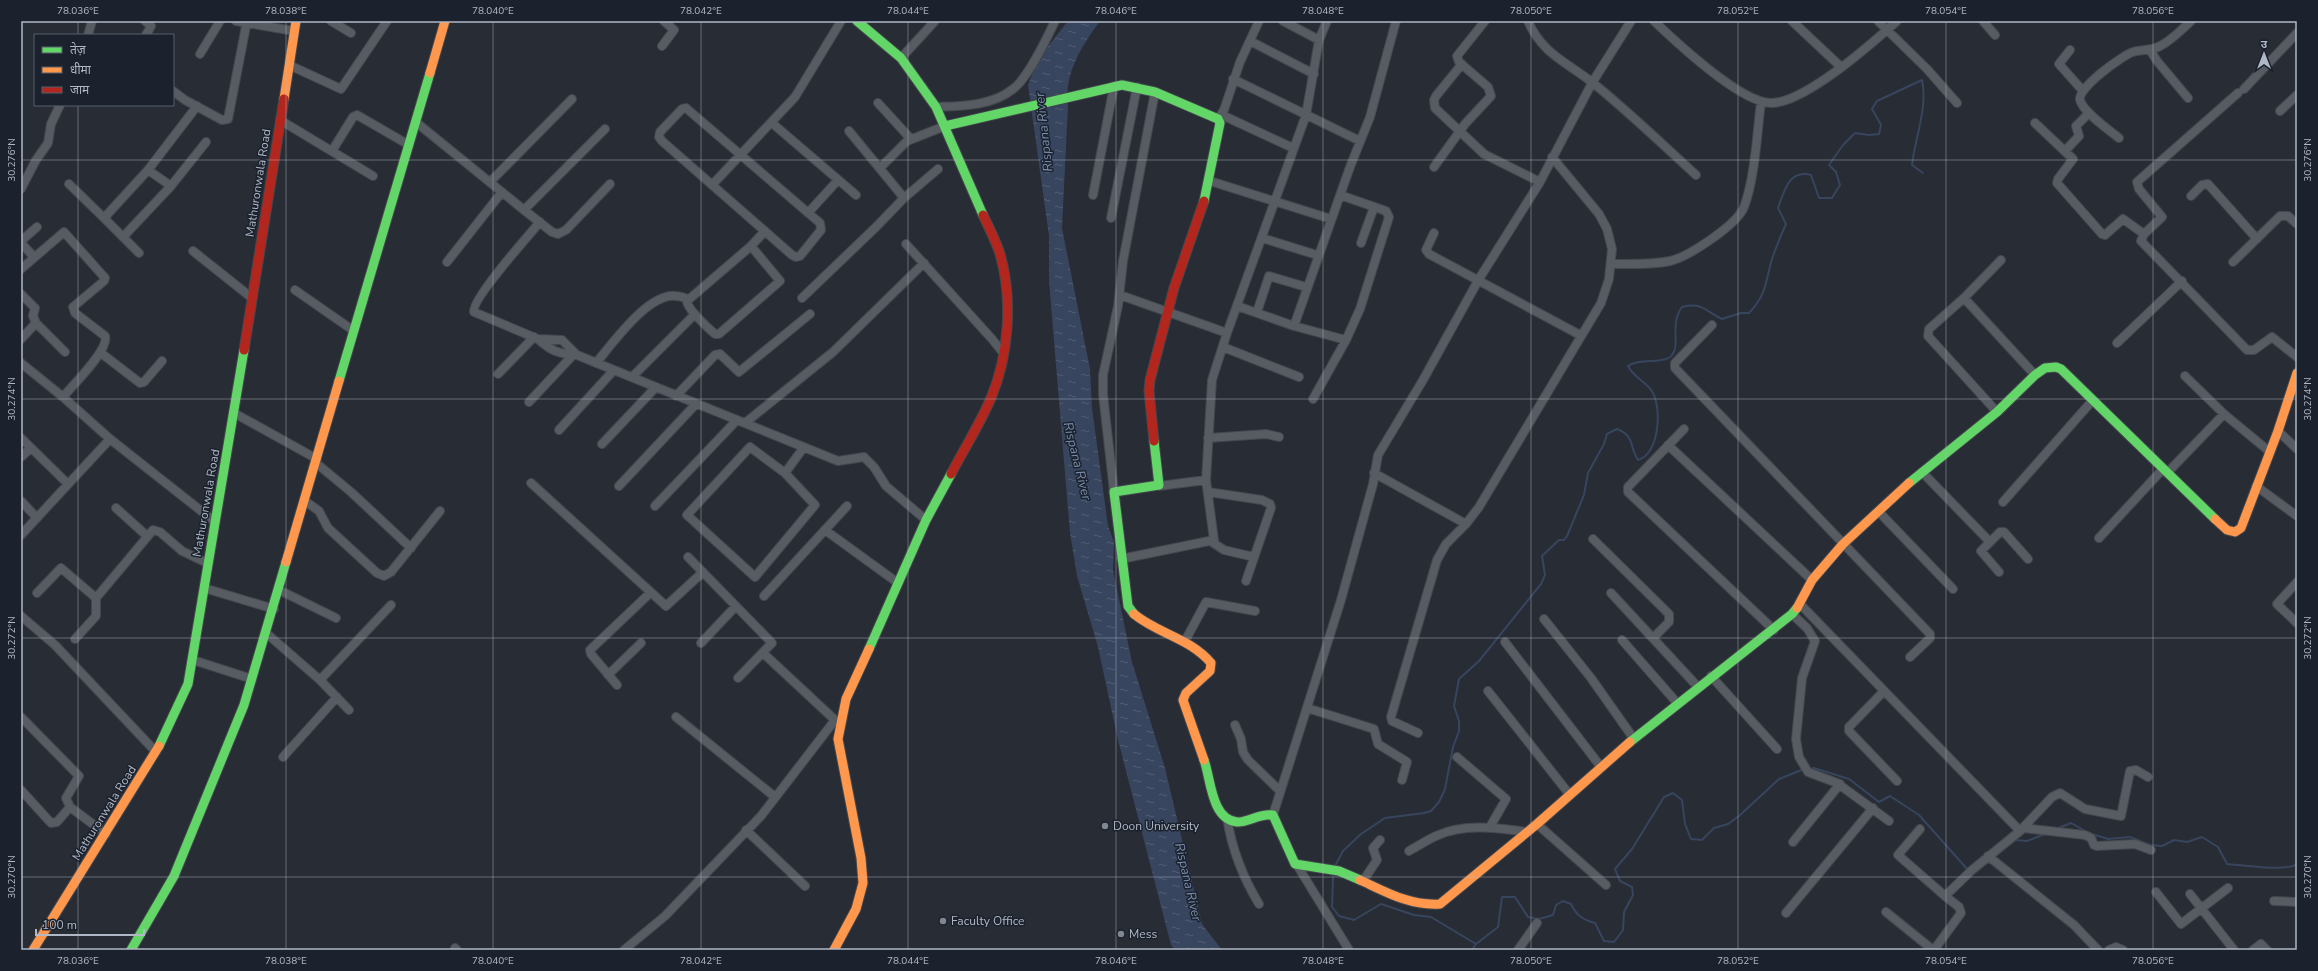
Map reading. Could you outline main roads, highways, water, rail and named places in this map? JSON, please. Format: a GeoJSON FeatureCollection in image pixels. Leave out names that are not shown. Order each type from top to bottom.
{"type":"FeatureCollection","features":[{"type":"Feature","properties":{"kind":"main road","name":"Mathuronwala Road"},"geometry":{"type":"LineString","coordinates":[[33,950],[156,752],[181,702],[194,660],[207,563],[234,413],[296,21]]}},
{"type":"Feature","properties":{"kind":"main road"},"geometry":{"type":"LineString","coordinates":[[131,950],[161,900],[183,855],[222,763],[252,680],[446,21]]}},
{"type":"Feature","properties":{"kind":"main road"},"geometry":{"type":"LineString","coordinates":[[834,950],[856,909],[863,883],[861,858],[838,743],[838,720],[926,520],[991,398],[1004,354],[1006,287],[1000,253],[936,107],[901,58],[857,21]]}},
{"type":"Feature","properties":{"kind":"main road"},"geometry":{"type":"LineString","coordinates":[[945,126],[1073,98],[1114,86],[1137,87],[1155,92],[1220,117],[1210,181],[1198,223],[1182,262],[1167,311],[1149,391],[1159,486],[1114,492],[1127,602],[1131,612],[1185,640],[1201,651],[1211,666],[1208,675],[1186,693],[1183,700],[1210,777],[1214,801],[1222,815],[1237,822],[1265,814],[1273,815],[1284,844],[1293,861],[1297,865],[1339,871],[1410,902],[1423,905],[1440,904],[1537,824],[1634,739],[1711,676],[1774,630],[1792,614],[1800,604],[1812,580],[1843,544],[1922,472],[1997,412],[2035,375],[2051,367],[2061,369],[2165,471],[2227,530],[2232,532],[2241,528],[2278,431],[2297,373]]}},
{"type":"Feature","properties":{"kind":"water","name":"Rispana River"},"geometry":{"type":"Polygon","coordinates":[[[1068,21],[1100,21],[1080,51],[1071,72],[1067,94],[1068,106],[1062,228],[1090,369],[1092,408],[1108,526],[1114,542],[1113,570],[1132,662],[1165,768],[1202,924],[1222,950],[1175,950],[1171,945],[1118,740],[1098,647],[1077,576],[1070,533],[1049,281],[1049,236],[1028,85],[1038,59],[1068,21]]]}},
{"type":"Feature","properties":{"kind":"waterway"},"geometry":{"type":"LineString","coordinates":[[1335,866],[1343,851],[1361,834],[1385,818],[1431,811],[1439,802],[1445,789],[1453,747],[1459,731],[1459,721],[1454,706],[1459,679],[1479,661],[1541,584],[1545,575],[1542,556],[1559,540],[1564,540],[1567,536],[1584,495],[1588,473],[1604,444],[1607,434],[1617,429],[1627,435],[1638,460],[1645,456],[1650,449],[1657,431],[1658,420],[1656,401],[1650,389],[1628,366],[1633,363],[1664,360],[1672,355],[1676,345],[1676,321],[1682,307],[1700,306],[1722,319],[1741,313],[1749,313],[1762,294],[1772,259],[1786,224],[1778,208],[1788,183],[1797,175],[1811,175],[1819,198],[1832,198],[1840,185],[1836,172],[1829,165],[1843,145],[1855,133],[1869,135],[1879,134],[1881,125],[1872,109],[1877,101],[1922,80],[1922,112],[1912,165],[1923,173]]}},
{"type":"Feature","properties":{"kind":"waterway"},"geometry":{"type":"LineString","coordinates":[[1809,769],[1814,768],[1849,779],[1879,802],[1890,796],[1919,815],[1968,870]]}},
{"type":"Feature","properties":{"kind":"waterway"},"geometry":{"type":"LineString","coordinates":[[1472,950],[1476,944],[1498,927],[1502,897],[1515,897],[1528,917],[1539,919],[1553,915],[1556,905],[1563,901],[1571,904],[1580,916],[1595,923],[1604,941],[1614,942],[1623,930],[1624,912],[1633,895],[1632,887],[1620,881],[1615,869],[1632,849],[1664,797],[1673,793],[1682,800],[1685,824],[1691,839],[1702,840],[1714,828],[1728,824],[1739,816],[1779,779],[1804,769]]}},
{"type":"Feature","properties":{"kind":"waterway"},"geometry":{"type":"LineString","coordinates":[[2056,829],[2071,823],[2089,833],[2108,839],[2130,837],[2150,845],[2162,846],[2174,840],[2187,842],[2202,837],[2218,847],[2227,864],[2274,868],[2283,868],[2297,864]]}},
{"type":"Feature","properties":{"kind":"waterway"},"geometry":{"type":"LineString","coordinates":[[2015,840],[2027,841],[2045,834]]}},
{"type":"Feature","properties":{"kind":"waterway"},"geometry":{"type":"LineString","coordinates":[[1333,877],[1332,907],[1339,916],[1354,920],[1381,904],[1414,915],[1431,917],[1476,944]]}},
{"type":"Feature","properties":{"kind":"place","name":"Doon University"},"geometry":{"type":"Point","coordinates":[1105,826]}},
{"type":"Feature","properties":{"kind":"place","name":"Faculty Office"},"geometry":{"type":"Point","coordinates":[943,921]}},
{"type":"Feature","properties":{"kind":"place","name":"Mess"},"geometry":{"type":"Point","coordinates":[1121,934]}}]}
